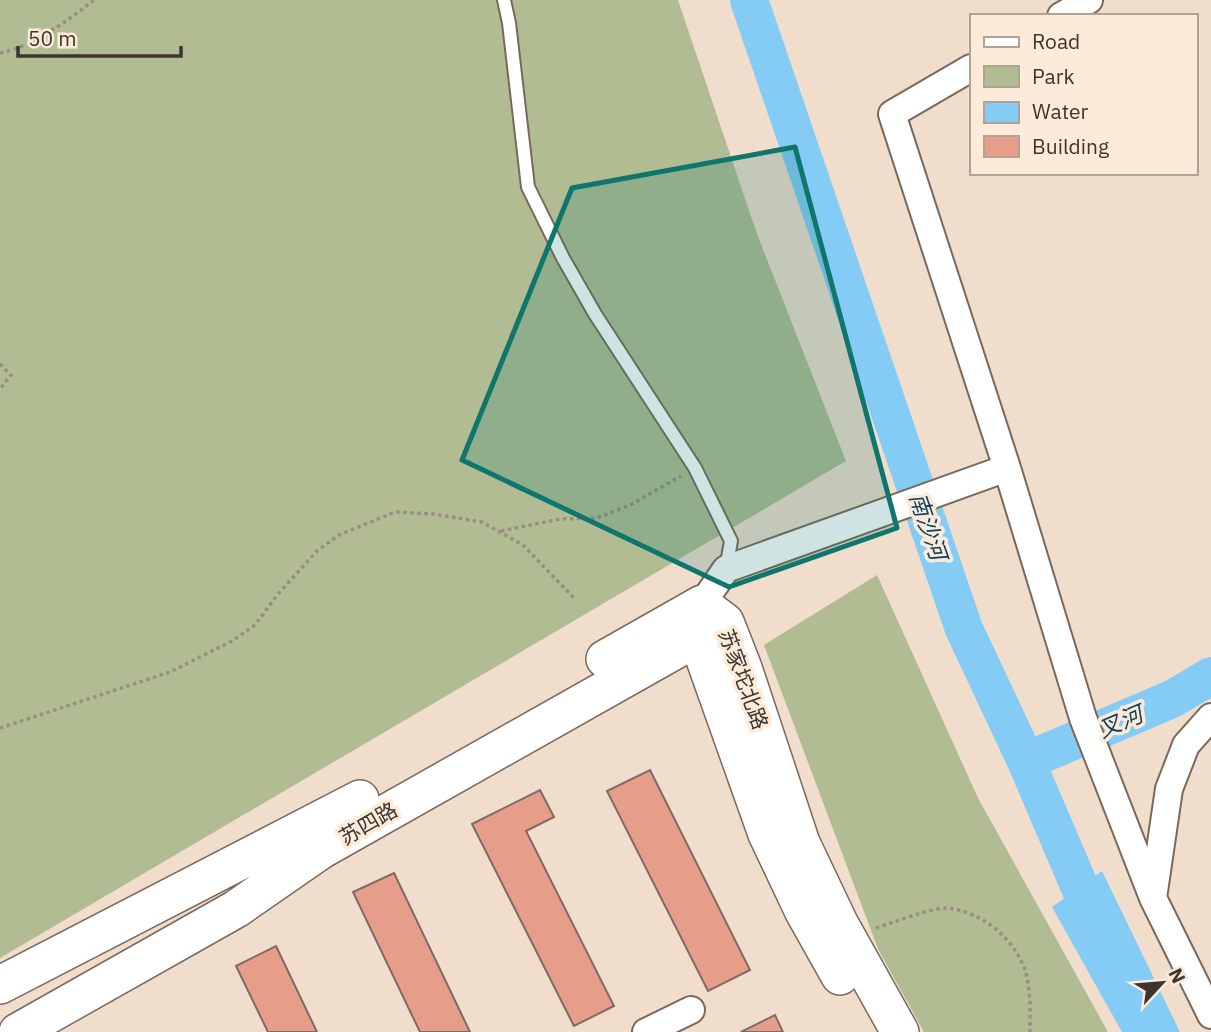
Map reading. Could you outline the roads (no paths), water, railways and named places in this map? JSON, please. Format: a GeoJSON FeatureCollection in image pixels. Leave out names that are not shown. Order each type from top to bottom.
{"type":"FeatureCollection","features":[{"type":"Feature","properties":{"kind":"street"},"geometry":{"type":"LineString","coordinates":[[1065,14],[1089,0]]}},
{"type":"Feature","properties":{"kind":"street"},"geometry":{"type":"LineString","coordinates":[[970,69],[892,114],[1001,470],[1094,752],[1153,898],[1211,1015]]}},
{"type":"Feature","properties":{"kind":"street"},"geometry":{"type":"LineString","coordinates":[[708,621],[726,569],[1001,470]]}},
{"type":"Feature","properties":{"kind":"street","name":"苏家坨北路"},"geometry":{"type":"LineString","coordinates":[[708,621],[743,668],[801,843],[847,937],[900,1032]]}},
{"type":"Feature","properties":{"kind":"street","name":"苏家坨北路"},"geometry":{"type":"LineString","coordinates":[[708,621],[767,834],[804,912],[871,1032]]}},
{"type":"Feature","properties":{"kind":"street","name":"苏四路"},"geometry":{"type":"LineString","coordinates":[[12,978],[708,621]]}},
{"type":"Feature","properties":{"kind":"street","name":"苏四路"},"geometry":{"type":"LineString","coordinates":[[37,1027],[236,909],[321,850],[708,621]]}},
{"type":"Feature","properties":{"kind":"street"},"geometry":{"type":"LineString","coordinates":[[1153,898],[1169,789],[1186,745],[1211,717]]}},
{"type":"Feature","properties":{"kind":"street"},"geometry":{"type":"LineString","coordinates":[[12,978],[37,1027]]}},
{"type":"Feature","properties":{"kind":"street"},"geometry":{"type":"LineString","coordinates":[[646,1032],[691,1010]]}},
{"type":"Feature","properties":{"kind":"lane"},"geometry":{"type":"LineString","coordinates":[[503,0],[509,23],[528,187],[563,258],[595,314],[695,468],[731,541],[726,569]]}},
{"type":"Feature","properties":{"kind":"water"},"geometry":{"type":"Polygon","coordinates":[[[1102,871],[1180,1032],[1122,1032],[1052,907],[1102,871]]]}},
{"type":"Feature","properties":{"kind":"waterway","name":"南沙河"},"geometry":{"type":"LineString","coordinates":[[749,0],[964,629],[1102,933]]}},
{"type":"Feature","properties":{"kind":"waterway","name":"叉河"},"geometry":{"type":"LineString","coordinates":[[1026,761],[1172,699],[1211,676]]}}]}
